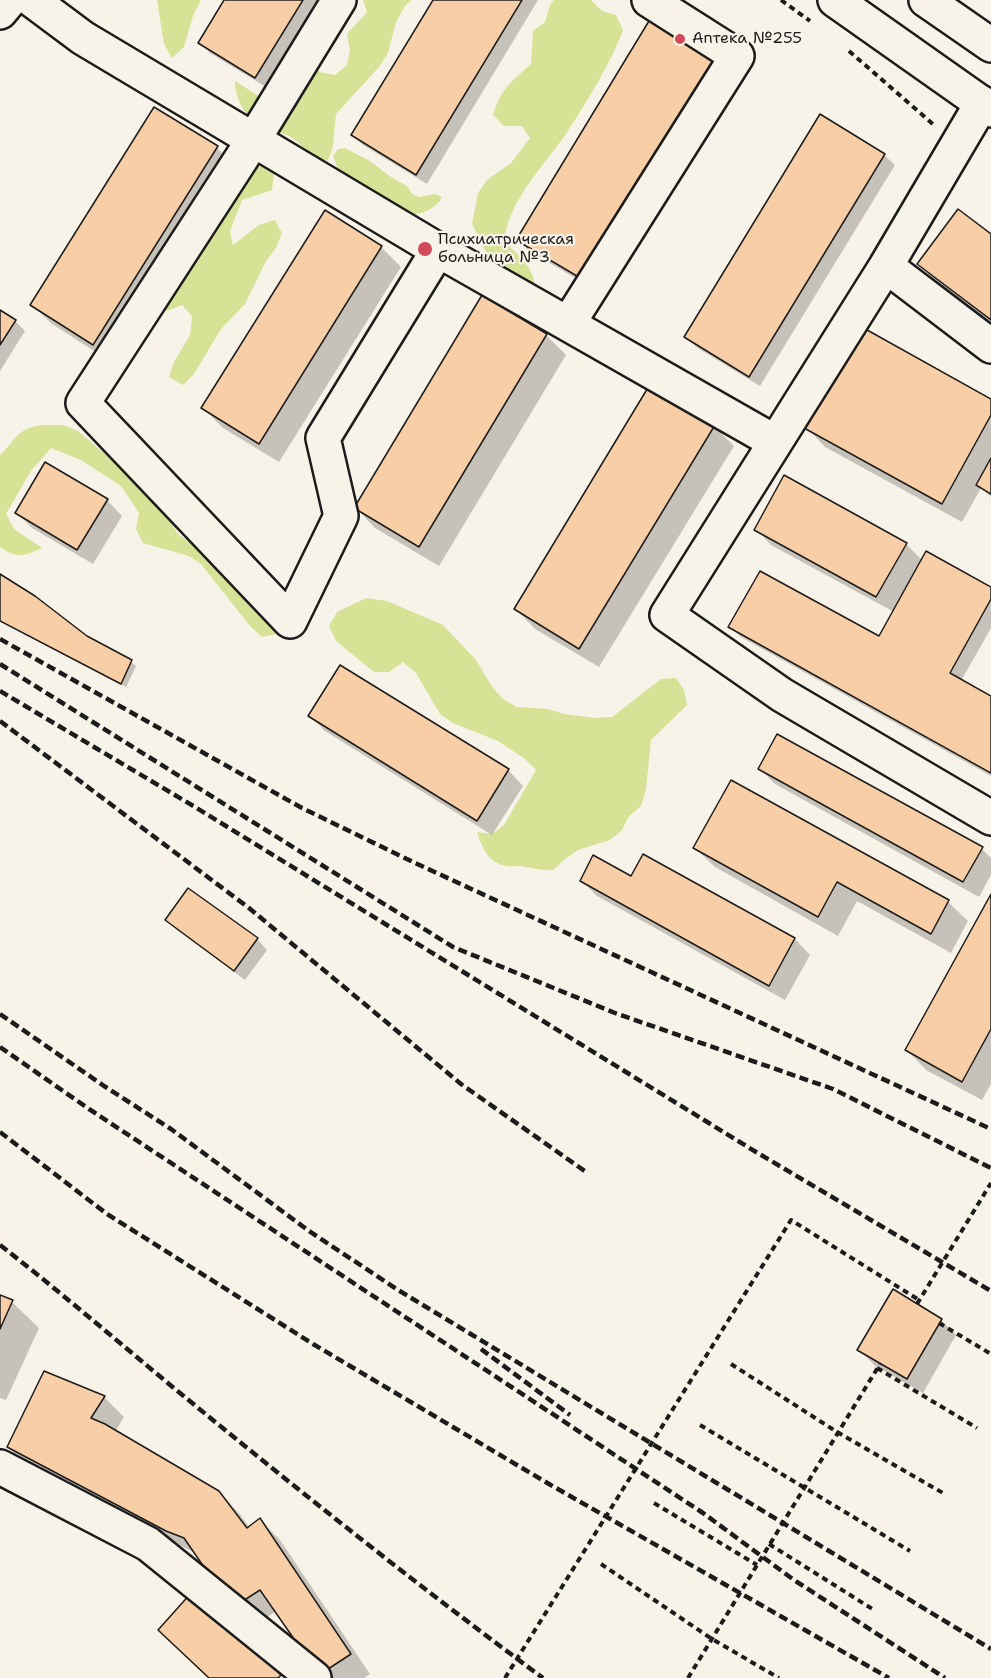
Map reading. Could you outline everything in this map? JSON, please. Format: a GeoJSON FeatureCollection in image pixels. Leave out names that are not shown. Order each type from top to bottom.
{"type":"FeatureCollection","features":[{"type":"Feature","properties":{"kind":"main road"},"geometry":{"type":"LineString","coordinates":[[0,12],[10,0]]}},
{"type":"Feature","properties":{"kind":"main road"},"geometry":{"type":"LineString","coordinates":[[32,0],[83,38],[438,250],[761,434]]}},
{"type":"Feature","properties":{"kind":"main road"},"geometry":{"type":"LineString","coordinates":[[339,0],[254,140],[83,403],[290,621],[341,516],[323,438],[438,250]]}},
{"type":"Feature","properties":{"kind":"main road"},"geometry":{"type":"LineString","coordinates":[[568,324],[736,56],[649,0]]}},
{"type":"Feature","properties":{"kind":"main road"},"geometry":{"type":"LineString","coordinates":[[926,0],[991,45]]}},
{"type":"Feature","properties":{"kind":"main road"},"geometry":{"type":"LineString","coordinates":[[824,12],[987,107],[957,145],[886,266],[667,615],[782,694],[991,818]]}},
{"type":"Feature","properties":{"kind":"main road"},"geometry":{"type":"LineString","coordinates":[[886,266],[991,346]]}},
{"type":"Feature","properties":{"kind":"main road"},"geometry":{"type":"LineString","coordinates":[[0,1467],[148,1544],[314,1678]]}},
{"type":"Feature","properties":{"kind":"path"},"geometry":{"type":"LineString","coordinates":[[781,0],[824,12]]}},
{"type":"Feature","properties":{"kind":"path"},"geometry":{"type":"LineString","coordinates":[[840,44],[957,145]]}},
{"type":"Feature","properties":{"kind":"path"},"geometry":{"type":"LineString","coordinates":[[505,1678],[791,1220],[918,1302],[991,1183]]}},
{"type":"Feature","properties":{"kind":"path"},"geometry":{"type":"LineString","coordinates":[[939,1323],[991,1354]]}},
{"type":"Feature","properties":{"kind":"path"},"geometry":{"type":"LineString","coordinates":[[731,1365],[837,1432],[943,1493]]}},
{"type":"Feature","properties":{"kind":"path"},"geometry":{"type":"LineString","coordinates":[[688,1678],[878,1366],[977,1428]]}},
{"type":"Feature","properties":{"kind":"path"},"geometry":{"type":"LineString","coordinates":[[700,1425],[910,1551]]}},
{"type":"Feature","properties":{"kind":"path"},"geometry":{"type":"LineString","coordinates":[[654,1503],[757,1565]]}},
{"type":"Feature","properties":{"kind":"path"},"geometry":{"type":"LineString","coordinates":[[769,1544],[874,1610]]}},
{"type":"Feature","properties":{"kind":"path"},"geometry":{"type":"LineString","coordinates":[[601,1564],[712,1639],[779,1678]]}},
{"type":"Feature","properties":{"kind":"green space"},"geometry":{"type":"Polygon","coordinates":[[[157,0],[201,0],[193,16],[184,47],[172,58],[164,44],[157,0]]]}},
{"type":"Feature","properties":{"kind":"green space"},"geometry":{"type":"Polygon","coordinates":[[[363,0],[411,0],[396,22],[388,53],[379,67],[336,114],[333,146],[328,161],[314,156],[292,138],[263,126],[250,117],[238,98],[235,81],[262,98],[316,54],[319,72],[335,75],[347,65],[350,50],[347,34],[367,12],[363,0]]]}},
{"type":"Feature","properties":{"kind":"green space"},"geometry":{"type":"Polygon","coordinates":[[[554,0],[591,0],[602,11],[616,15],[623,30],[590,95],[568,131],[520,197],[507,226],[504,241],[530,269],[536,293],[496,266],[486,253],[472,224],[478,193],[487,180],[511,163],[530,138],[522,126],[504,126],[493,115],[503,92],[531,64],[533,31],[545,22],[550,5],[554,0]]]}},
{"type":"Feature","properties":{"kind":"green space"},"geometry":{"type":"Polygon","coordinates":[[[345,148],[370,161],[408,187],[412,194],[419,197],[435,194],[442,197],[438,203],[425,212],[410,214],[395,211],[373,189],[353,184],[342,175],[333,156],[338,149],[345,148]]]}},
{"type":"Feature","properties":{"kind":"green space"},"geometry":{"type":"Polygon","coordinates":[[[216,163],[232,163],[246,169],[261,166],[274,174],[272,190],[242,200],[230,231],[233,245],[259,225],[275,220],[282,233],[245,304],[221,329],[194,374],[183,385],[169,377],[174,362],[190,335],[192,316],[182,305],[167,311],[151,308],[210,182],[216,163]]]}},
{"type":"Feature","properties":{"kind":"green space"},"geometry":{"type":"Polygon","coordinates":[[[63,425],[78,431],[129,474],[161,508],[179,535],[192,544],[208,544],[263,572],[277,634],[262,637],[250,626],[201,564],[189,556],[143,543],[136,529],[139,513],[121,486],[81,460],[51,448],[31,471],[6,514],[14,529],[42,548],[31,553],[16,555],[0,547],[0,455],[17,436],[27,429],[63,425]]]}},
{"type":"Feature","properties":{"kind":"green space"},"geometry":{"type":"Polygon","coordinates":[[[366,598],[387,601],[443,625],[476,660],[493,688],[503,699],[517,707],[548,709],[564,714],[596,718],[612,717],[661,679],[676,678],[684,690],[687,705],[651,740],[646,789],[641,806],[629,816],[622,830],[610,840],[578,850],[553,870],[506,866],[495,862],[484,849],[477,832],[492,834],[504,825],[536,770],[525,759],[498,741],[453,723],[440,714],[416,673],[403,662],[389,672],[374,672],[336,641],[329,626],[337,612],[366,598]]]}},
{"type":"Feature","properties":{"kind":"building"},"geometry":{"type":"Polygon","coordinates":[[[224,0],[303,0],[255,78],[198,43],[224,0]]]}},
{"type":"Feature","properties":{"kind":"building"},"geometry":{"type":"Polygon","coordinates":[[[433,0],[522,0],[416,175],[351,135],[433,0]]]}},
{"type":"Feature","properties":{"kind":"building"},"geometry":{"type":"Polygon","coordinates":[[[652,16],[718,56],[582,279],[516,240],[652,16]]]}},
{"type":"Feature","properties":{"kind":"building"},"geometry":{"type":"Polygon","coordinates":[[[154,107],[218,146],[93,345],[30,305],[154,107]]]}},
{"type":"Feature","properties":{"kind":"building"},"geometry":{"type":"Polygon","coordinates":[[[820,114],[885,154],[749,377],[684,337],[820,114]]]}},
{"type":"Feature","properties":{"kind":"building"},"geometry":{"type":"Polygon","coordinates":[[[958,209],[991,234],[991,320],[917,264],[958,209]]]}},
{"type":"Feature","properties":{"kind":"building"},"geometry":{"type":"Polygon","coordinates":[[[325,210],[382,246],[259,444],[201,408],[325,210]]]}},
{"type":"Feature","properties":{"kind":"building"},"geometry":{"type":"Polygon","coordinates":[[[482,295],[547,334],[419,547],[354,508],[482,295]]]}},
{"type":"Feature","properties":{"kind":"building"},"geometry":{"type":"Polygon","coordinates":[[[0,310],[16,320],[0,345],[0,310]]]}},
{"type":"Feature","properties":{"kind":"building"},"geometry":{"type":"Polygon","coordinates":[[[860,326],[991,399],[991,415],[942,504],[804,428],[860,326]]]}},
{"type":"Feature","properties":{"kind":"building"},"geometry":{"type":"Polygon","coordinates":[[[649,386],[715,425],[579,649],[514,609],[649,386]]]}},
{"type":"Feature","properties":{"kind":"building"},"geometry":{"type":"Polygon","coordinates":[[[991,458],[991,494],[976,485],[991,458]]]}},
{"type":"Feature","properties":{"kind":"building"},"geometry":{"type":"Polygon","coordinates":[[[45,462],[108,499],[77,550],[15,513],[45,462]]]}},
{"type":"Feature","properties":{"kind":"building"},"geometry":{"type":"Polygon","coordinates":[[[784,475],[907,543],[876,597],[754,530],[784,475]]]}},
{"type":"Feature","properties":{"kind":"building"},"geometry":{"type":"Polygon","coordinates":[[[926,551],[991,587],[991,599],[950,673],[991,696],[991,773],[728,627],[760,571],[879,636],[926,551]]]}},
{"type":"Feature","properties":{"kind":"building"},"geometry":{"type":"Polygon","coordinates":[[[0,574],[35,596],[87,636],[132,660],[121,684],[0,621],[0,574]]]}},
{"type":"Feature","properties":{"kind":"building"},"geometry":{"type":"Polygon","coordinates":[[[340,665],[509,769],[477,821],[308,716],[340,665]]]}},
{"type":"Feature","properties":{"kind":"building"},"geometry":{"type":"Polygon","coordinates":[[[777,734],[983,847],[963,882],[758,769],[777,734]]]}},
{"type":"Feature","properties":{"kind":"building"},"geometry":{"type":"Polygon","coordinates":[[[731,780],[949,900],[931,934],[837,882],[818,917],[693,848],[731,780]]]}},
{"type":"Feature","properties":{"kind":"building"},"geometry":{"type":"Polygon","coordinates":[[[643,854],[795,938],[769,986],[580,881],[593,855],[631,876],[643,854]]]}},
{"type":"Feature","properties":{"kind":"building"},"geometry":{"type":"Polygon","coordinates":[[[188,888],[258,938],[234,971],[165,920],[188,888]]]}},
{"type":"Feature","properties":{"kind":"building"},"geometry":{"type":"Polygon","coordinates":[[[991,894],[991,1029],[962,1082],[905,1050],[991,894]]]}},
{"type":"Feature","properties":{"kind":"building"},"geometry":{"type":"Polygon","coordinates":[[[893,1289],[942,1319],[907,1379],[857,1350],[893,1289]]]}},
{"type":"Feature","properties":{"kind":"building"},"geometry":{"type":"Polygon","coordinates":[[[0,1295],[13,1300],[0,1329],[0,1295]]]}},
{"type":"Feature","properties":{"kind":"building"},"geometry":{"type":"Polygon","coordinates":[[[44,1371],[105,1396],[91,1418],[219,1491],[247,1528],[260,1518],[351,1654],[319,1675],[260,1590],[232,1608],[184,1538],[166,1531],[7,1447],[44,1371]]]}},
{"type":"Feature","properties":{"kind":"building"},"geometry":{"type":"Polygon","coordinates":[[[192,1592],[281,1675],[278,1678],[209,1678],[158,1630],[192,1592]]]}},
{"type":"Feature","properties":{"kind":"railway"},"geometry":{"type":"LineString","coordinates":[[0,639],[302,808],[413,862],[991,1129]]}},
{"type":"Feature","properties":{"kind":"railway"},"geometry":{"type":"LineString","coordinates":[[0,664],[453,947],[615,1013],[833,1089],[991,1168]]}},
{"type":"Feature","properties":{"kind":"railway"},"geometry":{"type":"LineString","coordinates":[[0,691],[195,807],[756,1152],[991,1291]]}},
{"type":"Feature","properties":{"kind":"railway"},"geometry":{"type":"LineString","coordinates":[[0,721],[249,908],[461,1084],[586,1172]]}},
{"type":"Feature","properties":{"kind":"railway"},"geometry":{"type":"LineString","coordinates":[[0,1014],[171,1129],[309,1231],[398,1290],[991,1649]]}},
{"type":"Feature","properties":{"kind":"railway"},"geometry":{"type":"LineString","coordinates":[[0,1047],[89,1109],[703,1513],[794,1580],[945,1678]]}},
{"type":"Feature","properties":{"kind":"railway"},"geometry":{"type":"LineString","coordinates":[[0,1132],[107,1214],[313,1344],[549,1484],[889,1678]]}},
{"type":"Feature","properties":{"kind":"railway"},"geometry":{"type":"LineString","coordinates":[[0,1245],[318,1505],[543,1678]]}},
{"type":"Feature","properties":{"kind":"railway"},"geometry":{"type":"LineString","coordinates":[[481,1349],[570,1415]]}},
{"type":"Feature","properties":{"kind":"place","name":"Аптека №255"},"geometry":{"type":"Point","coordinates":[680,39]}},
{"type":"Feature","properties":{"kind":"place","name":"Психиатрическая больница №3"},"geometry":{"type":"Point","coordinates":[425,249]}}]}
